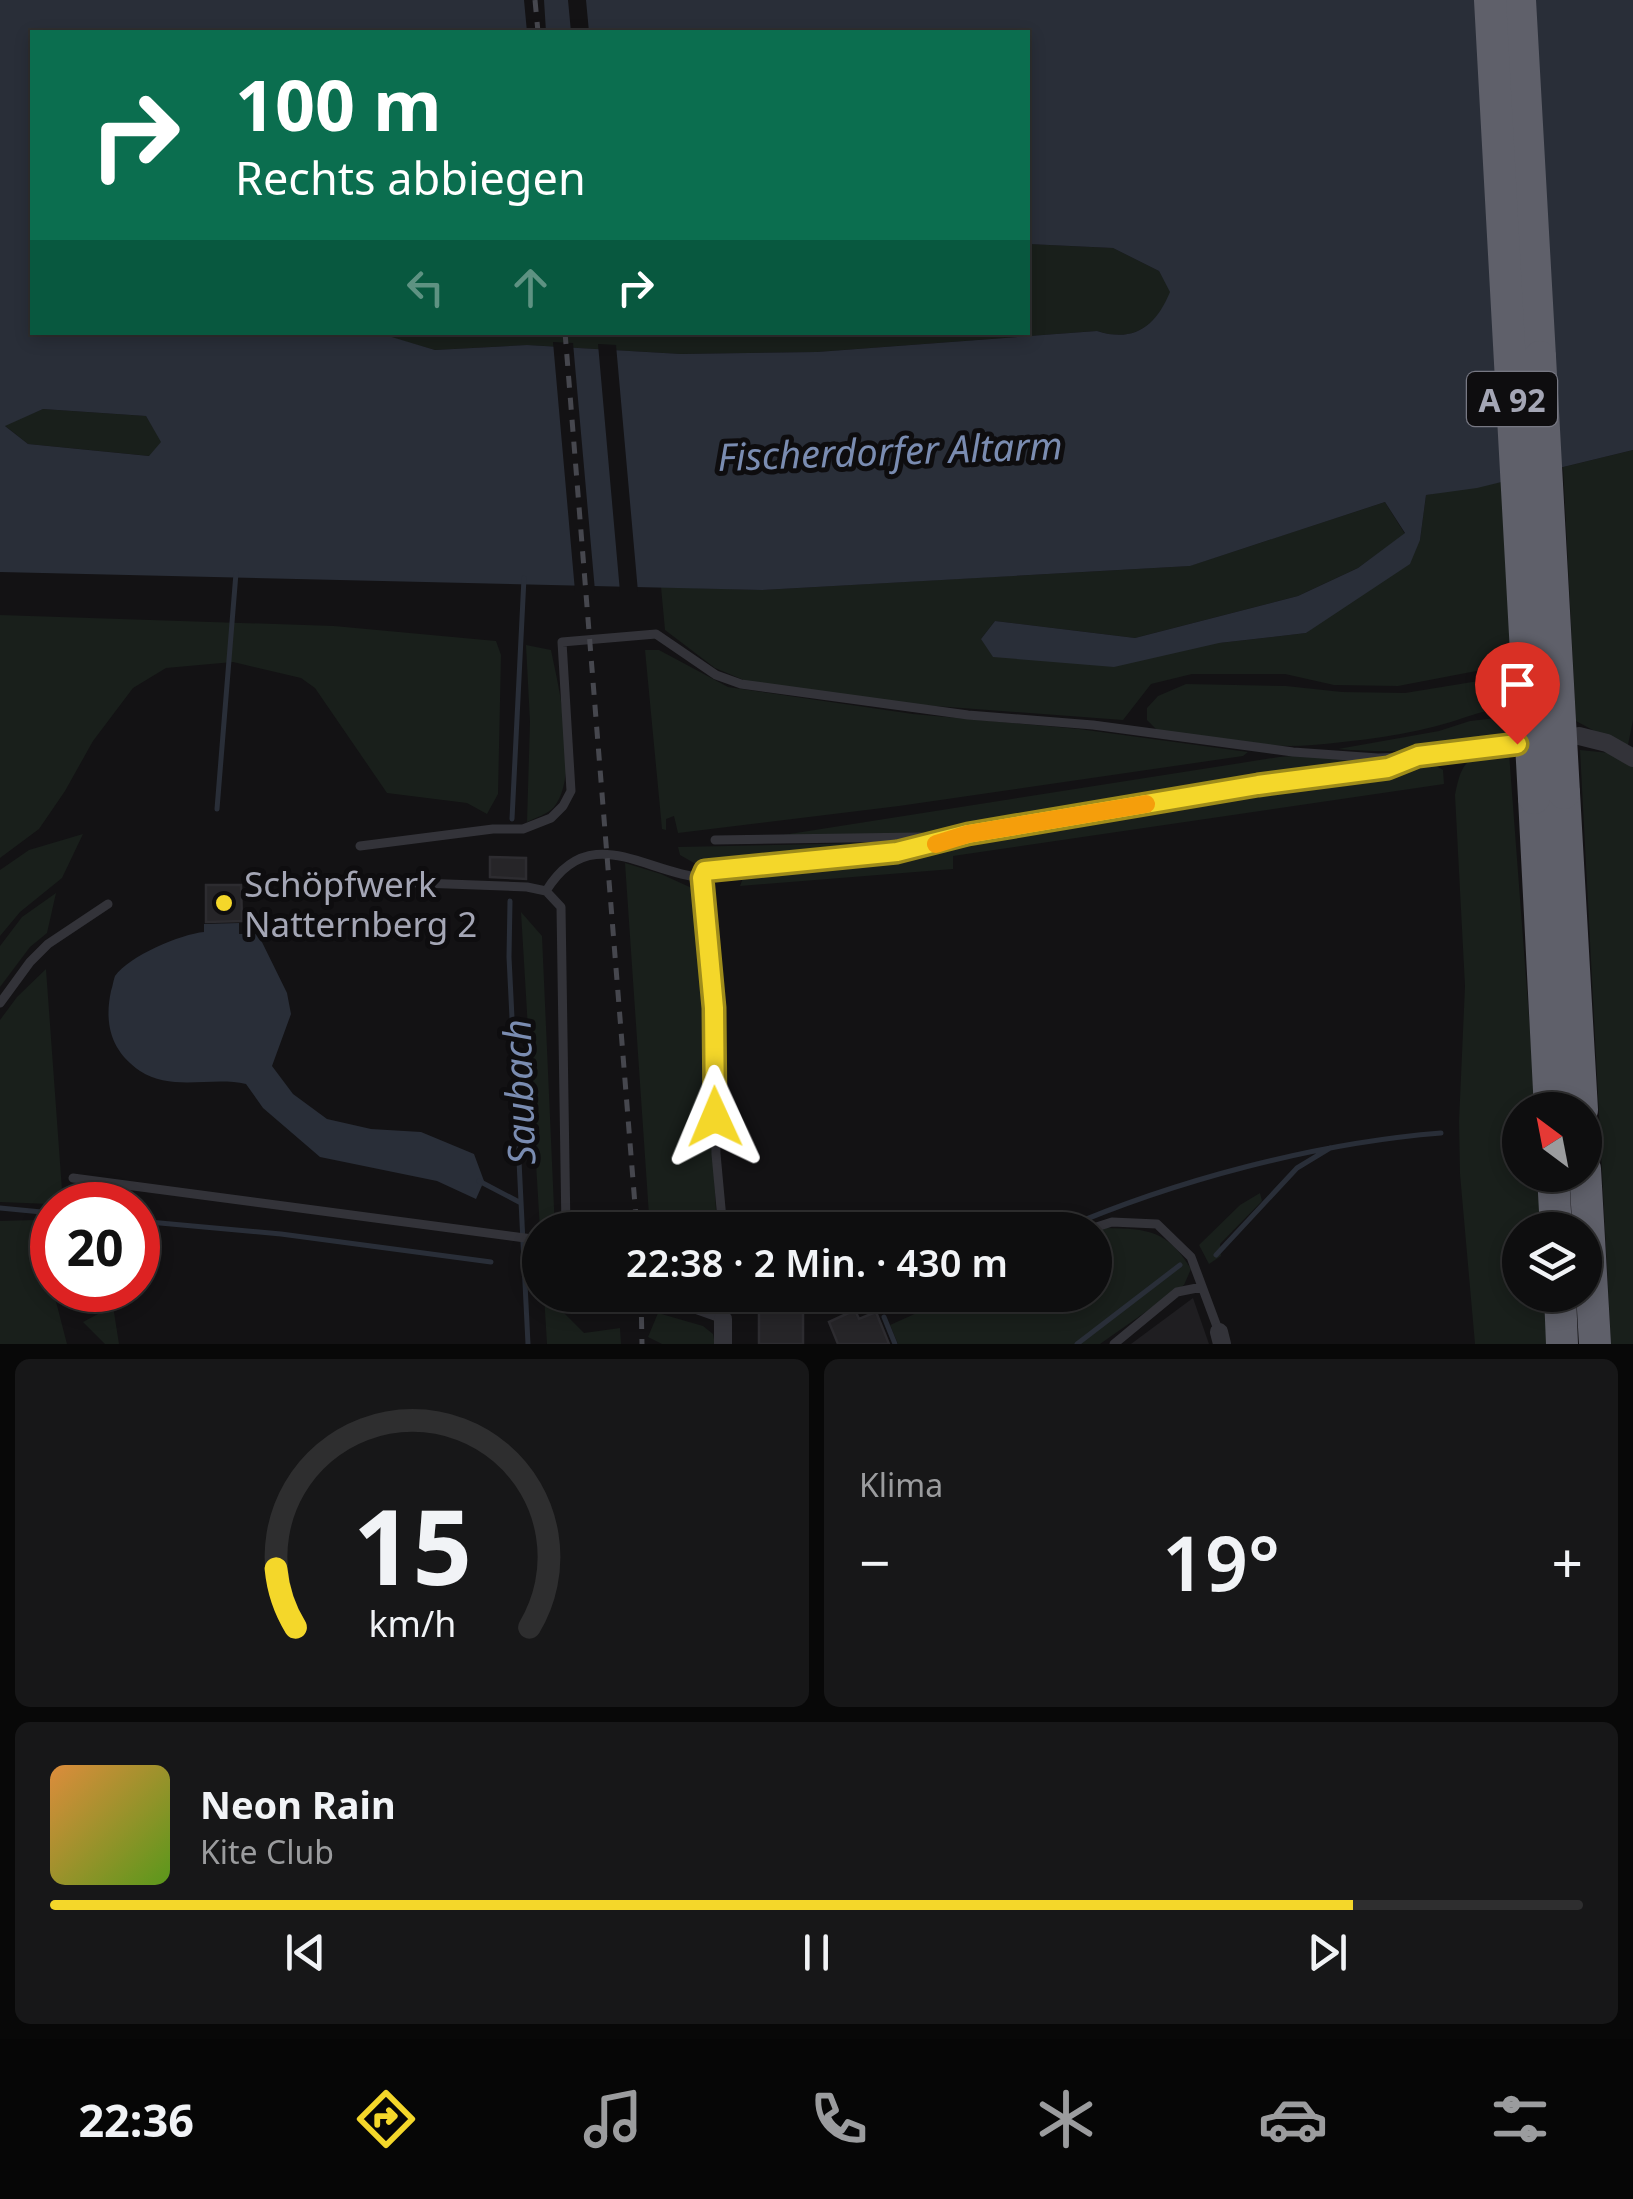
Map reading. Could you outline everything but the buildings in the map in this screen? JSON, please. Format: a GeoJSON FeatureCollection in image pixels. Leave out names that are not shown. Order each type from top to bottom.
{"type":"FeatureCollection","features":[{"type":"Feature","properties":{"kind":"highway","name":"A 92"},"geometry":{"type":"LineString","coordinates":[[1490,0],[1549,796],[1580,1092]]}},
{"type":"Feature","properties":{"kind":"highway","name":"A 92"},"geometry":{"type":"LineString","coordinates":[[1520,0],[1549,796],[1550,1092]]}},
{"type":"Feature","properties":{"kind":"highway"},"geometry":{"type":"LineString","coordinates":[[1586,1192],[1595,1344]]}},
{"type":"Feature","properties":{"kind":"highway"},"geometry":{"type":"LineString","coordinates":[[1561,1312],[1562,1344]]}},
{"type":"Feature","properties":{"kind":"street"},"geometry":{"type":"LineString","coordinates":[[1579,736],[1608,743],[1633,758]]}},
{"type":"Feature","properties":{"kind":"street"},"geometry":{"type":"LineString","coordinates":[[723,1318],[723,1344]]}},
{"type":"Feature","properties":{"kind":"lane"},"geometry":{"type":"LineString","coordinates":[[360,846],[523,829],[551,818],[571,791],[562,642],[600,638],[656,634],[716,675],[741,684],[801,694],[968,715],[1093,725],[1293,752],[1378,758],[1450,755],[1579,736]]}},
{"type":"Feature","properties":{"kind":"lane"},"geometry":{"type":"LineString","coordinates":[[721,1212],[716,1154],[714,1008],[702,878],[705,871],[918,848],[968,834],[1258,785],[1388,768],[1418,756]]}},
{"type":"Feature","properties":{"kind":"lane"},"geometry":{"type":"LineString","coordinates":[[715,840],[920,836],[918,848]]}},
{"type":"Feature","properties":{"kind":"lane"},"geometry":{"type":"LineString","coordinates":[[546,891],[560,868],[592,854],[630,858],[678,875],[702,878]]}},
{"type":"Feature","properties":{"kind":"lane"},"geometry":{"type":"LineString","coordinates":[[393,882],[527,887],[546,891],[561,907],[566,1212]]}},
{"type":"Feature","properties":{"kind":"lane"},"geometry":{"type":"LineString","coordinates":[[0,1003],[48,944],[108,904]]}},
{"type":"Feature","properties":{"kind":"lane"},"geometry":{"type":"LineString","coordinates":[[73,1178],[522,1237]]}},
{"type":"Feature","properties":{"kind":"lane"},"geometry":{"type":"LineString","coordinates":[[1112,1222],[1157,1224],[1190,1257],[1220,1338]]}},
{"type":"Feature","properties":{"kind":"lane"},"geometry":{"type":"LineString","coordinates":[[1114,1344],[1177,1292],[1202,1287]]}},
{"type":"Feature","properties":{"kind":"lane"},"geometry":{"type":"LineString","coordinates":[[704,1312],[723,1318],[724,1312]]}},
{"type":"Feature","properties":{"kind":"shaded area"},"geometry":{"type":"Polygon","coordinates":[[[1030,244],[1113,248],[1159,271],[1171,292],[1151,322],[1122,335],[1097,331],[817,352],[681,354],[527,345],[435,350],[382,335],[1030,335],[1030,244]]]}},
{"type":"Feature","properties":{"kind":"shaded area"},"geometry":{"type":"Polygon","coordinates":[[[43,409],[146,416],[162,442],[150,456],[28,444],[4,425],[43,409]]]}},
{"type":"Feature","properties":{"kind":"shaded area"},"geometry":{"type":"Polygon","coordinates":[[[1633,450],[1633,720],[1628,745],[1624,747],[1576,721],[1563,467],[1633,450]]]}},
{"type":"Feature","properties":{"kind":"shaded area"},"geometry":{"type":"Polygon","coordinates":[[[1506,481],[1513,664],[1398,686],[1334,685],[1285,674],[1192,674],[1151,684],[1123,720],[922,705],[758,686],[715,668],[665,630],[661,587],[762,590],[1189,566],[1385,502],[1405,534],[1358,568],[1298,596],[1135,638],[995,621],[981,639],[1219,643],[1306,633],[1420,540],[1426,495],[1506,481]]]}},
{"type":"Feature","properties":{"kind":"shaded area"},"geometry":{"type":"Polygon","coordinates":[[[0,615],[334,626],[496,641],[501,655],[498,794],[487,814],[467,803],[387,793],[315,688],[301,678],[233,662],[166,668],[133,688],[93,741],[39,829],[0,858],[0,615]]]}},
{"type":"Feature","properties":{"kind":"shaded area"},"geometry":{"type":"Polygon","coordinates":[[[526,645],[551,650],[567,754],[562,793],[554,807],[527,822],[530,722],[526,645]]]}},
{"type":"Feature","properties":{"kind":"shaded area"},"geometry":{"type":"Polygon","coordinates":[[[645,650],[659,650],[728,687],[913,714],[1079,729],[1248,752],[1243,756],[899,806],[678,833],[674,816],[666,819],[666,830],[662,829],[645,650]]]}},
{"type":"Feature","properties":{"kind":"shaded area"},"geometry":{"type":"Polygon","coordinates":[[[1503,677],[1504,708],[1418,731],[1347,742],[1254,744],[1157,730],[1147,720],[1147,708],[1158,696],[1186,684],[1405,693],[1503,677]]]}},
{"type":"Feature","properties":{"kind":"shaded area"},"geometry":{"type":"Polygon","coordinates":[[[1505,717],[1506,738],[1402,751],[1338,749],[1439,731],[1470,721],[1505,717]]]}},
{"type":"Feature","properties":{"kind":"shaded area"},"geometry":{"type":"Polygon","coordinates":[[[1580,750],[1610,753],[1633,766],[1633,1344],[1611,1344],[1602,1092],[1598,1092],[1580,750]]]}},
{"type":"Feature","properties":{"kind":"shaded area"},"geometry":{"type":"Polygon","coordinates":[[[1509,753],[1535,1092],[1502,1092],[1502,1192],[1542,1192],[1544,1212],[1502,1212],[1502,1312],[1547,1312],[1548,1344],[1475,1344],[1460,1174],[1465,986],[1455,795],[1465,765],[1485,756],[1509,753]]]}},
{"type":"Feature","properties":{"kind":"shaded area"},"geometry":{"type":"Polygon","coordinates":[[[1306,755],[1386,761],[999,825],[929,833],[764,838],[1279,757],[1306,755]]]}},
{"type":"Feature","properties":{"kind":"shaded area"},"geometry":{"type":"Polygon","coordinates":[[[1428,761],[1443,770],[1444,784],[953,856],[953,869],[740,886],[745,873],[883,860],[961,840],[1254,789],[1390,772],[1428,761]]]}},
{"type":"Feature","properties":{"kind":"shaded area"},"geometry":{"type":"Polygon","coordinates":[[[83,834],[62,878],[20,912],[0,936],[0,870],[29,850],[83,834]]]}},
{"type":"Feature","properties":{"kind":"shaded area"},"geometry":{"type":"Polygon","coordinates":[[[910,842],[813,858],[701,867],[680,855],[678,847],[910,842]]]}},
{"type":"Feature","properties":{"kind":"shaded area"},"geometry":{"type":"Polygon","coordinates":[[[625,863],[699,888],[716,1212],[649,1212],[625,863]]]}},
{"type":"Feature","properties":{"kind":"shaded area"},"geometry":{"type":"Polygon","coordinates":[[[56,893],[47,933],[30,947],[0,987],[0,946],[22,917],[56,893]]]}},
{"type":"Feature","properties":{"kind":"shaded area"},"geometry":{"type":"Polygon","coordinates":[[[521,912],[542,936],[554,1212],[539,1212],[521,912]]]}},
{"type":"Feature","properties":{"kind":"shaded area"},"geometry":{"type":"Polygon","coordinates":[[[46,969],[61,1182],[30,1182],[30,1203],[0,1202],[0,1020],[46,969]]]}},
{"type":"Feature","properties":{"kind":"shaded area"},"geometry":{"type":"Polygon","coordinates":[[[1260,1193],[1262,1201],[1220,1244],[1221,1256],[1209,1264],[1199,1245],[1240,1205],[1260,1193]]]}},
{"type":"Feature","properties":{"kind":"shaded area"},"geometry":{"type":"Polygon","coordinates":[[[30,1220],[30,1312],[59,1312],[67,1344],[0,1344],[0,1221],[30,1220]]]}},
{"type":"Feature","properties":{"kind":"shaded area"},"geometry":{"type":"Polygon","coordinates":[[[1112,1228],[1156,1234],[1174,1246],[1191,1269],[1184,1285],[1100,1344],[898,1344],[890,1325],[919,1312],[1112,1312],[1112,1228]]]}},
{"type":"Feature","properties":{"kind":"shaded area"},"geometry":{"type":"Polygon","coordinates":[[[1193,1298],[1209,1344],[1131,1344],[1193,1298]]]}},
{"type":"Feature","properties":{"kind":"shaded area"},"geometry":{"type":"Polygon","coordinates":[[[102,1312],[114,1312],[119,1344],[105,1344],[83,1322],[102,1312]]]}},
{"type":"Feature","properties":{"kind":"shaded area"},"geometry":{"type":"Polygon","coordinates":[[[545,1312],[563,1312],[584,1333],[620,1328],[621,1344],[547,1344],[545,1312]]]}},
{"type":"Feature","properties":{"kind":"shaded area"},"geometry":{"type":"Polygon","coordinates":[[[658,1313],[703,1326],[713,1334],[715,1344],[662,1344],[648,1337],[658,1313]]]}},
{"type":"Feature","properties":{"kind":"water","name":"Fischerdorfer Altarm"},"geometry":{"type":"Polygon","coordinates":[[[0,0],[1633,0],[1633,450],[1477,488],[1426,495],[1420,540],[1410,564],[1306,633],[1219,643],[1114,667],[993,657],[981,639],[995,621],[1135,638],[1298,596],[1358,568],[1405,533],[1385,502],[1190,566],[762,590],[0,572],[0,0]],[[43,409],[5,426],[28,444],[149,456],[161,442],[146,416],[43,409]]]}},
{"type":"Feature","properties":{"kind":"water"},"geometry":{"type":"Polygon","coordinates":[[[239,923],[239,934],[258,934],[287,993],[291,1014],[272,1066],[293,1094],[327,1119],[371,1129],[421,1132],[474,1154],[484,1181],[476,1199],[437,1181],[320,1157],[263,1108],[246,1084],[165,1081],[140,1071],[122,1055],[112,1036],[108,1015],[115,976],[122,968],[156,947],[204,932],[204,924],[239,923]]]}},
{"type":"Feature","properties":{"kind":"pier"},"geometry":{"type":"Polygon","coordinates":[[[524,0],[544,0],[546,30],[527,30],[524,0]]]}},
{"type":"Feature","properties":{"kind":"pier"},"geometry":{"type":"Polygon","coordinates":[[[568,0],[586,0],[589,30],[571,30],[568,0]]]}},
{"type":"Feature","properties":{"kind":"pier"},"geometry":{"type":"Polygon","coordinates":[[[553,342],[573,343],[595,591],[575,591],[553,342]]]}},
{"type":"Feature","properties":{"kind":"pier"},"geometry":{"type":"Polygon","coordinates":[[[598,344],[616,345],[638,592],[620,592],[598,344]]]}},
{"type":"Feature","properties":{"kind":"waterway"},"geometry":{"type":"LineString","coordinates":[[217,809],[236,573]]}},
{"type":"Feature","properties":{"kind":"waterway"},"geometry":{"type":"LineString","coordinates":[[512,819],[524,578]]}},
{"type":"Feature","properties":{"kind":"waterway","name":"Saubach"},"geometry":{"type":"LineString","coordinates":[[510,901],[509,957],[528,1344]]}},
{"type":"Feature","properties":{"kind":"waterway"},"geometry":{"type":"LineString","coordinates":[[1105,1212],[1247,1166],[1345,1145],[1441,1133]]}},
{"type":"Feature","properties":{"kind":"waterway"},"geometry":{"type":"LineString","coordinates":[[1216,1255],[1297,1168],[1330,1148]]}},
{"type":"Feature","properties":{"kind":"waterway"},"geometry":{"type":"LineString","coordinates":[[479,1181],[521,1203]]}},
{"type":"Feature","properties":{"kind":"waterway"},"geometry":{"type":"LineString","coordinates":[[0,1208],[30,1211]]}},
{"type":"Feature","properties":{"kind":"waterway"},"geometry":{"type":"LineString","coordinates":[[160,1223],[281,1234],[491,1262]]}},
{"type":"Feature","properties":{"kind":"waterway"},"geometry":{"type":"LineString","coordinates":[[1077,1344],[1180,1265]]}},
{"type":"Feature","properties":{"kind":"waterway"},"geometry":{"type":"LineString","coordinates":[[884,1317],[895,1344]]}},
{"type":"Feature","properties":{"kind":"railway"},"geometry":{"type":"LineString","coordinates":[[535,0],[538,30]]}},
{"type":"Feature","properties":{"kind":"railway"},"geometry":{"type":"LineString","coordinates":[[565,335],[636,1212]]}},
{"type":"Feature","properties":{"kind":"railway"},"geometry":{"type":"LineString","coordinates":[[641,1312],[642,1344]]}},
{"type":"Feature","properties":{"kind":"slow traffic"},"geometry":{"type":"LineString","coordinates":[[936,844],[968,834],[1146,804]]}},
{"type":"Feature","properties":{"kind":"place","name":"Schöpfwerk Natternberg 2"},"geometry":{"type":"Point","coordinates":[224,903]}},
{"type":"Feature","properties":{"kind":"route"},"geometry":{"type":"LineString","coordinates":[[715,1117],[714,1008],[702,878],[705,871],[897,852],[968,834],[1258,785],[1388,768],[1418,756],[1517,744]]}}]}
